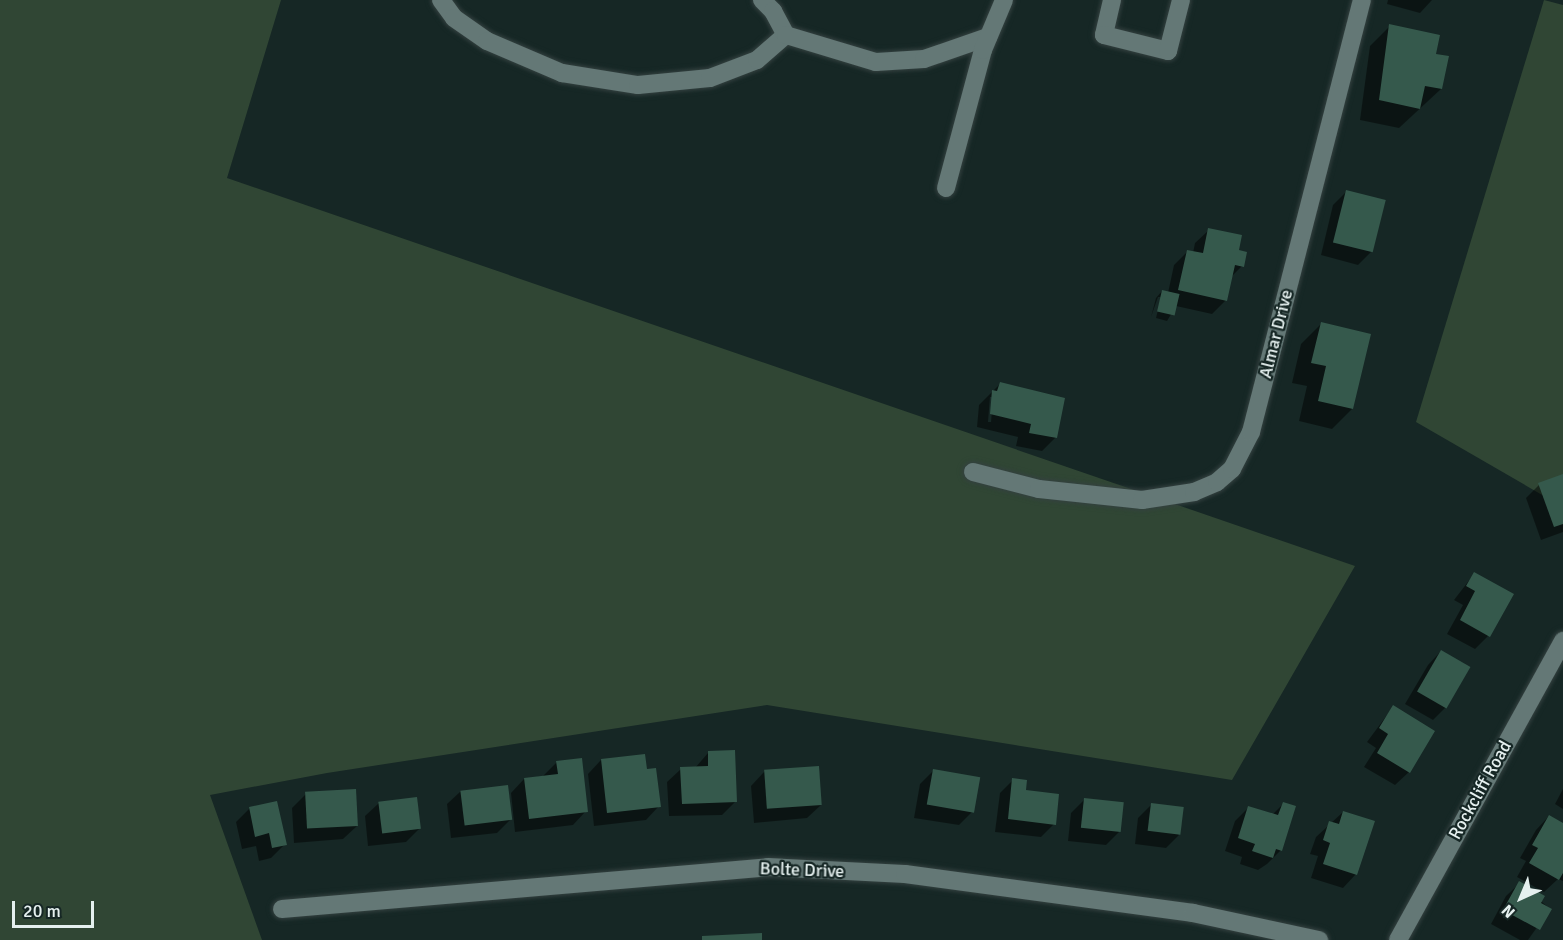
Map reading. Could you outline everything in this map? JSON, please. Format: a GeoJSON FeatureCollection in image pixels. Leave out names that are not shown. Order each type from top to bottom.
{"type":"FeatureCollection","features":[{"type":"Feature","properties":{"kind":"street"},"geometry":{"type":"LineString","coordinates":[[441,0],[454,18],[487,41],[562,73],[638,85],[710,78],[757,60],[786,35]]}},
{"type":"Feature","properties":{"kind":"street"},"geometry":{"type":"LineString","coordinates":[[762,0],[773,11],[786,35],[876,63],[924,59],[988,37]]}},
{"type":"Feature","properties":{"kind":"street"},"geometry":{"type":"LineString","coordinates":[[946,188],[988,37],[1004,0]]}},
{"type":"Feature","properties":{"kind":"street"},"geometry":{"type":"LineString","coordinates":[[1112,0],[1104,35],[1168,51],[1181,0]]}},
{"type":"Feature","properties":{"kind":"street","name":"Almar Drive"},"geometry":{"type":"LineString","coordinates":[[974,472],[1039,489],[1164,499],[1217,482],[1232,469],[1251,432],[1362,0]]}},
{"type":"Feature","properties":{"kind":"street","name":"Rockcliff Road"},"geometry":{"type":"LineString","coordinates":[[1398,940],[1563,641]]}},
{"type":"Feature","properties":{"kind":"street","name":"Bolte Drive"},"geometry":{"type":"LineString","coordinates":[[282,909],[768,867],[917,875],[1193,913],[1319,940]]}},
{"type":"Feature","properties":{"kind":"green space"},"geometry":{"type":"Polygon","coordinates":[[[0,0],[281,0],[227,178],[1355,566],[1232,780],[767,705],[327,773],[210,795],[262,940],[0,940],[0,0]]]}},
{"type":"Feature","properties":{"kind":"green space"},"geometry":{"type":"Polygon","coordinates":[[[1544,0],[1563,5],[1563,507],[1416,422],[1544,0]]]}},
{"type":"Feature","properties":{"kind":"building"},"geometry":{"type":"Polygon","coordinates":[[[1389,24],[1440,35],[1436,54],[1449,56],[1442,89],[1425,86],[1420,109],[1379,100],[1389,24]]]}},
{"type":"Feature","properties":{"kind":"building"},"geometry":{"type":"Polygon","coordinates":[[[1346,190],[1386,200],[1373,252],[1333,242],[1346,190]]]}},
{"type":"Feature","properties":{"kind":"building"},"geometry":{"type":"Polygon","coordinates":[[[1208,228],[1242,235],[1239,250],[1247,252],[1244,267],[1235,265],[1227,301],[1178,290],[1187,250],[1203,253],[1208,228]]]}},
{"type":"Feature","properties":{"kind":"building"},"geometry":{"type":"Polygon","coordinates":[[[1162,290],[1180,294],[1175,315],[1157,311],[1162,290]]]}},
{"type":"Feature","properties":{"kind":"building"},"geometry":{"type":"Polygon","coordinates":[[[1321,322],[1371,334],[1353,409],[1318,401],[1326,366],[1311,363],[1321,322]]]}},
{"type":"Feature","properties":{"kind":"building"},"geometry":{"type":"Polygon","coordinates":[[[1000,382],[1065,398],[1057,438],[1029,433],[1031,424],[990,414],[992,390],[997,391],[1000,382]]]}},
{"type":"Feature","properties":{"kind":"building"},"geometry":{"type":"Polygon","coordinates":[[[1563,474],[1563,524],[1554,527],[1538,483],[1563,474]]]}},
{"type":"Feature","properties":{"kind":"building"},"geometry":{"type":"Polygon","coordinates":[[[1474,572],[1514,594],[1490,637],[1460,620],[1475,591],[1466,586],[1474,572]]]}},
{"type":"Feature","properties":{"kind":"building"},"geometry":{"type":"Polygon","coordinates":[[[1441,650],[1470,667],[1446,709],[1417,692],[1441,650]]]}},
{"type":"Feature","properties":{"kind":"building"},"geometry":{"type":"Polygon","coordinates":[[[1393,705],[1435,731],[1410,773],[1377,753],[1388,734],[1379,728],[1393,705]]]}},
{"type":"Feature","properties":{"kind":"building"},"geometry":{"type":"Polygon","coordinates":[[[735,750],[737,802],[682,804],[680,767],[708,766],[708,751],[735,750]]]}},
{"type":"Feature","properties":{"kind":"building"},"geometry":{"type":"Polygon","coordinates":[[[645,754],[647,769],[656,768],[661,807],[607,813],[601,759],[645,754]]]}},
{"type":"Feature","properties":{"kind":"building"},"geometry":{"type":"Polygon","coordinates":[[[582,758],[588,812],[529,819],[524,778],[558,774],[556,761],[582,758]]]}},
{"type":"Feature","properties":{"kind":"building"},"geometry":{"type":"Polygon","coordinates":[[[819,766],[822,805],[767,809],[764,770],[819,766]]]}},
{"type":"Feature","properties":{"kind":"building"},"geometry":{"type":"Polygon","coordinates":[[[933,769],[980,777],[974,813],[927,804],[933,769]]]}},
{"type":"Feature","properties":{"kind":"building"},"geometry":{"type":"Polygon","coordinates":[[[1012,778],[1027,780],[1026,790],[1059,794],[1056,825],[1008,819],[1012,778]]]}},
{"type":"Feature","properties":{"kind":"building"},"geometry":{"type":"Polygon","coordinates":[[[508,785],[512,820],[465,826],[460,791],[508,785]]]}},
{"type":"Feature","properties":{"kind":"building"},"geometry":{"type":"Polygon","coordinates":[[[356,789],[358,826],[307,829],[305,792],[356,789]]]}},
{"type":"Feature","properties":{"kind":"building"},"geometry":{"type":"Polygon","coordinates":[[[417,797],[421,829],[382,834],[378,802],[417,797]]]}},
{"type":"Feature","properties":{"kind":"building"},"geometry":{"type":"Polygon","coordinates":[[[1084,798],[1124,802],[1121,832],[1081,828],[1084,798]]]}},
{"type":"Feature","properties":{"kind":"building"},"geometry":{"type":"Polygon","coordinates":[[[277,801],[287,845],[272,848],[269,833],[255,837],[249,807],[277,801]]]}},
{"type":"Feature","properties":{"kind":"building"},"geometry":{"type":"Polygon","coordinates":[[[1283,802],[1296,806],[1282,851],[1276,849],[1273,858],[1252,851],[1255,844],[1238,838],[1248,806],[1278,815],[1283,802]]]}},
{"type":"Feature","properties":{"kind":"building"},"geometry":{"type":"Polygon","coordinates":[[[1151,803],[1184,807],[1180,835],[1148,831],[1151,803]]]}},
{"type":"Feature","properties":{"kind":"building"},"geometry":{"type":"Polygon","coordinates":[[[1343,811],[1375,821],[1357,875],[1323,864],[1330,843],[1323,840],[1329,821],[1339,824],[1343,811]]]}},
{"type":"Feature","properties":{"kind":"building"},"geometry":{"type":"Polygon","coordinates":[[[1549,815],[1563,823],[1563,873],[1559,880],[1529,863],[1538,848],[1532,845],[1549,815]]]}},
{"type":"Feature","properties":{"kind":"building"},"geometry":{"type":"Polygon","coordinates":[[[1519,881],[1545,896],[1541,903],[1552,909],[1540,930],[1503,910],[1519,881]]]}},
{"type":"Feature","properties":{"kind":"building"},"geometry":{"type":"Polygon","coordinates":[[[762,933],[762,940],[702,940],[702,936],[762,933]]]}}]}
